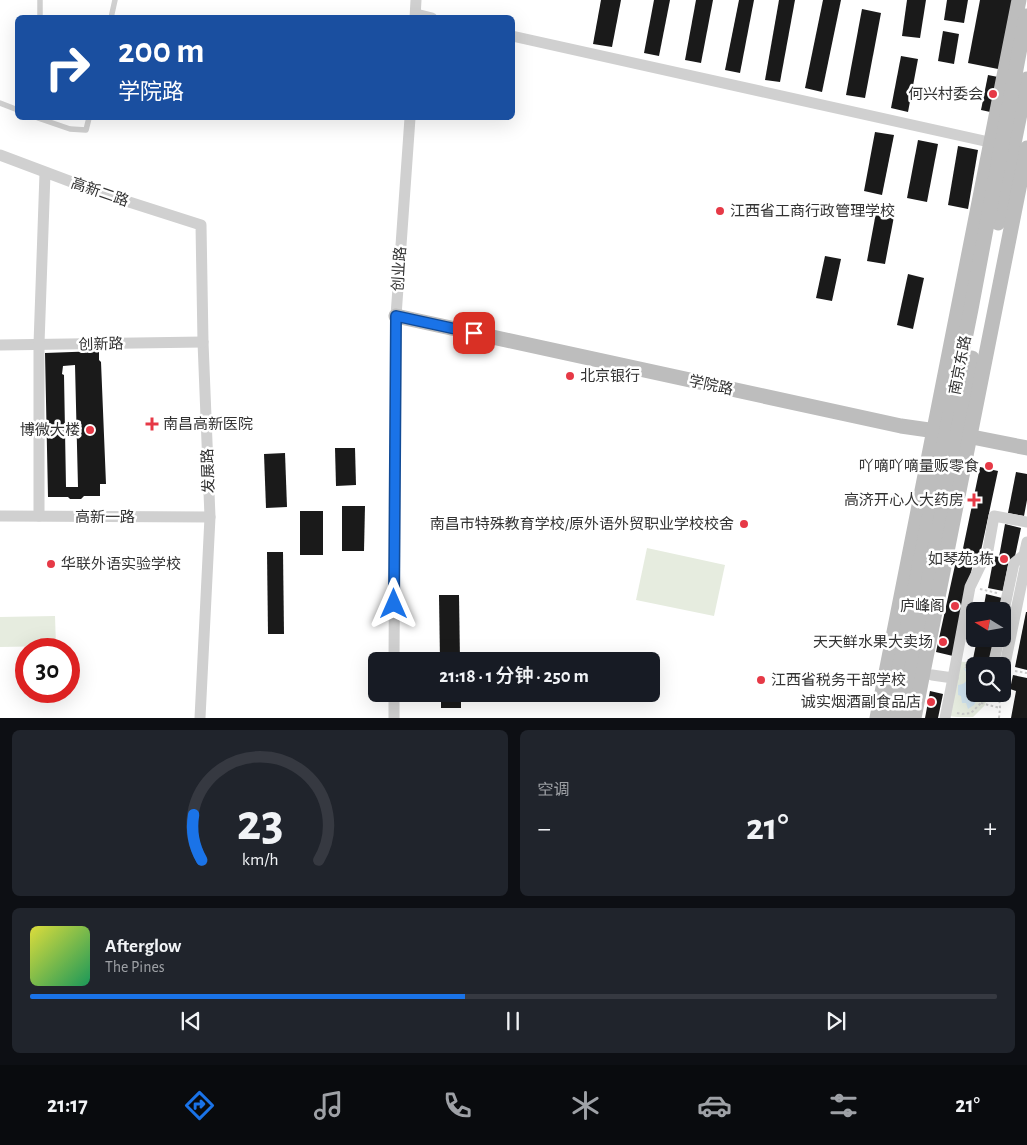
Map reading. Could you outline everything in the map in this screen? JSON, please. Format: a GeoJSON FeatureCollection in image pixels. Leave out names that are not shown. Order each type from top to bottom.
{"type":"FeatureCollection","features":[{"type":"Feature","properties":{"kind":"street"},"geometry":{"type":"LineString","coordinates":[[416,0],[416,15]]}},
{"type":"Feature","properties":{"kind":"street"},"geometry":{"type":"LineString","coordinates":[[515,37],[996,143],[1019,0]]}},
{"type":"Feature","properties":{"kind":"street","name":"南京东路"},"geometry":{"type":"LineString","coordinates":[[902,718],[952,433],[996,143],[1027,12]]}},
{"type":"Feature","properties":{"kind":"street","name":"南京东路"},"geometry":{"type":"LineString","coordinates":[[889,718],[1027,79]]}},
{"type":"Feature","properties":{"kind":"street","name":"创业路"},"geometry":{"type":"LineString","coordinates":[[394,652],[396,316],[410,120]]}},
{"type":"Feature","properties":{"kind":"street"},"geometry":{"type":"LineString","coordinates":[[877,718],[1027,148]]}},
{"type":"Feature","properties":{"kind":"street","name":"高新二路"},"geometry":{"type":"LineString","coordinates":[[0,155],[101,193],[201,225]]}},
{"type":"Feature","properties":{"kind":"street"},"geometry":{"type":"LineString","coordinates":[[39,516],[40,344],[45,173]]}},
{"type":"Feature","properties":{"kind":"street","name":"发展路"},"geometry":{"type":"LineString","coordinates":[[200,718],[210,517],[202,342],[201,225]]}},
{"type":"Feature","properties":{"kind":"street","name":"学院路"},"geometry":{"type":"LineString","coordinates":[[396,316],[901,426],[952,433],[1027,448]]}},
{"type":"Feature","properties":{"kind":"street","name":"创新路"},"geometry":{"type":"LineString","coordinates":[[0,345],[202,342]]}},
{"type":"Feature","properties":{"kind":"street"},"geometry":{"type":"LineString","coordinates":[[914,718],[952,433]]}},
{"type":"Feature","properties":{"kind":"street","name":"高新一路"},"geometry":{"type":"LineString","coordinates":[[0,516],[210,517]]}},
{"type":"Feature","properties":{"kind":"street"},"geometry":{"type":"LineString","coordinates":[[948,715],[970,587],[988,550],[994,516],[1027,522]]}},
{"type":"Feature","properties":{"kind":"street"},"geometry":{"type":"LineString","coordinates":[[1006,602],[1014,563],[1024,555],[1027,542]]}},
{"type":"Feature","properties":{"kind":"street"},"geometry":{"type":"LineString","coordinates":[[1003,657],[1027,565]]}},
{"type":"Feature","properties":{"kind":"street"},"geometry":{"type":"LineString","coordinates":[[932,675],[953,678]]}},
{"type":"Feature","properties":{"kind":"street"},"geometry":{"type":"LineString","coordinates":[[394,702],[394,718]]}},
{"type":"Feature","properties":{"kind":"lane"},"geometry":{"type":"LineString","coordinates":[[40,0],[40,15]]}},
{"type":"Feature","properties":{"kind":"lane"},"geometry":{"type":"LineString","coordinates":[[112,15],[115,0]]}},
{"type":"Feature","properties":{"kind":"lane"},"geometry":{"type":"LineString","coordinates":[[0,103],[15,109]]}},
{"type":"Feature","properties":{"kind":"lane"},"geometry":{"type":"LineString","coordinates":[[44,120],[70,129],[86,130],[88,120]]}},
{"type":"Feature","properties":{"kind":"path"},"geometry":{"type":"LineString","coordinates":[[1011,670],[1027,674]]}},
{"type":"Feature","properties":{"kind":"path"},"geometry":{"type":"LineString","coordinates":[[948,715],[971,713],[981,702],[1000,708]]}},
{"type":"Feature","properties":{"kind":"path"},"geometry":{"type":"LineString","coordinates":[[999,718],[1000,702]]}},
{"type":"Feature","properties":{"kind":"shaded area"},"geometry":{"type":"Polygon","coordinates":[[[647,548],[725,565],[714,616],[636,600],[647,548]]]}},
{"type":"Feature","properties":{"kind":"shaded area"},"geometry":{"type":"Polygon","coordinates":[[[55,616],[56,638],[15,638],[15,647],[0,647],[0,617],[55,616]]]}},
{"type":"Feature","properties":{"kind":"shaded area"},"geometry":{"type":"Polygon","coordinates":[[[957,661],[965,662],[966,702],[986,702],[985,705],[973,717],[947,716],[957,661]]]}},
{"type":"Feature","properties":{"kind":"water"},"geometry":{"type":"Polygon","coordinates":[[[966,681],[966,702],[976,702],[968,709],[966,703],[962,703],[961,696],[958,695],[958,685],[966,681]]]}},
{"type":"Feature","properties":{"kind":"building"},"geometry":{"type":"Polygon","coordinates":[[[601,0],[621,0],[612,47],[593,44],[601,0]]]}},
{"type":"Feature","properties":{"kind":"building"},"geometry":{"type":"Polygon","coordinates":[[[654,0],[670,0],[659,56],[644,53],[654,0]]]}},
{"type":"Feature","properties":{"kind":"building"},"geometry":{"type":"Polygon","coordinates":[[[696,0],[713,0],[701,63],[685,60],[696,0]]]}},
{"type":"Feature","properties":{"kind":"building"},"geometry":{"type":"Polygon","coordinates":[[[739,0],[754,0],[740,73],[725,70],[739,0]]]}},
{"type":"Feature","properties":{"kind":"building"},"geometry":{"type":"Polygon","coordinates":[[[779,0],[795,0],[780,82],[765,80],[779,0]]]}},
{"type":"Feature","properties":{"kind":"building"},"geometry":{"type":"Polygon","coordinates":[[[823,0],[841,0],[822,92],[805,88],[823,0]]]}},
{"type":"Feature","properties":{"kind":"building"},"geometry":{"type":"Polygon","coordinates":[[[907,0],[926,0],[920,38],[902,36],[907,0]]]}},
{"type":"Feature","properties":{"kind":"building"},"geometry":{"type":"Polygon","coordinates":[[[947,0],[968,0],[964,23],[944,20],[947,0]]]}},
{"type":"Feature","properties":{"kind":"building"},"geometry":{"type":"Polygon","coordinates":[[[980,0],[1016,0],[1003,70],[968,63],[980,0]]]}},
{"type":"Feature","properties":{"kind":"building"},"geometry":{"type":"Polygon","coordinates":[[[862,9],[881,13],[865,98],[846,95],[862,9]]]}},
{"type":"Feature","properties":{"kind":"building"},"geometry":{"type":"Polygon","coordinates":[[[943,31],[959,34],[954,64],[938,61],[943,31]]]}},
{"type":"Feature","properties":{"kind":"building"},"geometry":{"type":"Polygon","coordinates":[[[901,56],[918,59],[908,112],[891,108],[901,56]]]}},
{"type":"Feature","properties":{"kind":"building"},"geometry":{"type":"Polygon","coordinates":[[[988,75],[1003,78],[995,113],[981,110],[988,75]]]}},
{"type":"Feature","properties":{"kind":"building"},"geometry":{"type":"Polygon","coordinates":[[[875,132],[894,135],[882,195],[864,191],[875,132]]]}},
{"type":"Feature","properties":{"kind":"building"},"geometry":{"type":"Polygon","coordinates":[[[918,140],[938,144],[927,202],[907,198],[918,140]]]}},
{"type":"Feature","properties":{"kind":"building"},"geometry":{"type":"Polygon","coordinates":[[[958,146],[978,150],[968,209],[948,205],[958,146]]]}},
{"type":"Feature","properties":{"kind":"building"},"geometry":{"type":"Polygon","coordinates":[[[877,207],[895,211],[885,264],[867,261],[877,207]]]}},
{"type":"Feature","properties":{"kind":"building"},"geometry":{"type":"Polygon","coordinates":[[[825,256],[841,259],[832,301],[816,298],[825,256]]]}},
{"type":"Feature","properties":{"kind":"building"},"geometry":{"type":"Polygon","coordinates":[[[908,274],[924,278],[913,329],[897,325],[908,274]]]}},
{"type":"Feature","properties":{"kind":"building","name":"博微大楼"},"geometry":{"type":"Polygon","coordinates":[[[99,351],[106,484],[100,484],[100,496],[84,496],[81,499],[48,497],[45,353],[99,351]],[[75,365],[63,366],[62,374],[64,375],[66,487],[78,487],[75,365]]]}},
{"type":"Feature","properties":{"kind":"building"},"geometry":{"type":"Polygon","coordinates":[[[335,448],[355,448],[356,485],[336,486],[335,448]]]}},
{"type":"Feature","properties":{"kind":"building"},"geometry":{"type":"Polygon","coordinates":[[[285,453],[287,507],[266,508],[264,454],[285,453]]]}},
{"type":"Feature","properties":{"kind":"building","name":"庐峰阁"},"geometry":{"type":"Polygon","coordinates":[[[980,467],[998,471],[979,560],[974,559],[953,656],[936,652],[957,556],[961,558],[980,467]]]}},
{"type":"Feature","properties":{"kind":"building"},"geometry":{"type":"Polygon","coordinates":[[[1016,472],[1027,474],[1027,500],[1024,516],[1008,513],[1016,472]]]}},
{"type":"Feature","properties":{"kind":"building"},"geometry":{"type":"Polygon","coordinates":[[[342,506],[365,506],[364,551],[342,551],[342,506]]]}},
{"type":"Feature","properties":{"kind":"building"},"geometry":{"type":"Polygon","coordinates":[[[300,511],[323,511],[323,555],[300,555],[300,511]]]}},
{"type":"Feature","properties":{"kind":"building","name":"如琴苑3栋"},"geometry":{"type":"Polygon","coordinates":[[[1005,524],[1021,528],[1014,561],[1009,560],[1003,591],[988,588],[994,556],[999,557],[1005,524]]]}},
{"type":"Feature","properties":{"kind":"building"},"geometry":{"type":"Polygon","coordinates":[[[267,552],[283,552],[284,634],[268,634],[267,552]]]}},
{"type":"Feature","properties":{"kind":"building"},"geometry":{"type":"Polygon","coordinates":[[[986,594],[1002,598],[1001,602],[985,602],[986,594]]]}},
{"type":"Feature","properties":{"kind":"building"},"geometry":{"type":"Polygon","coordinates":[[[439,595],[459,595],[460,652],[440,652],[439,595]]]}},
{"type":"Feature","properties":{"kind":"building"},"geometry":{"type":"Polygon","coordinates":[[[1027,612],[1027,670],[1015,667],[1027,612]]]}},
{"type":"Feature","properties":{"kind":"building"},"geometry":{"type":"Polygon","coordinates":[[[975,648],[992,648],[990,657],[973,657],[975,648]]]}},
{"type":"Feature","properties":{"kind":"building"},"geometry":{"type":"Polygon","coordinates":[[[1013,675],[1027,678],[1027,718],[1011,718],[1016,691],[1011,689],[1013,675]]]}},
{"type":"Feature","properties":{"kind":"building"},"geometry":{"type":"Polygon","coordinates":[[[930,691],[943,694],[938,718],[925,718],[930,691]]]}},
{"type":"Feature","properties":{"kind":"building"},"geometry":{"type":"Polygon","coordinates":[[[441,702],[461,702],[461,708],[441,708],[441,702]]]}},
{"type":"Feature","properties":{"kind":"place","name":"何兴村委会"},"geometry":{"type":"Point","coordinates":[993,94]}},
{"type":"Feature","properties":{"kind":"place","name":"江西省工商行政管理学校"},"geometry":{"type":"Point","coordinates":[720,211]}},
{"type":"Feature","properties":{"kind":"place","name":"北京银行"},"geometry":{"type":"Point","coordinates":[570,376]}},
{"type":"Feature","properties":{"kind":"place","name":"南昌高新医院"},"geometry":{"type":"Point","coordinates":[152,424]}},
{"type":"Feature","properties":{"kind":"place","name":"博微大楼"},"geometry":{"type":"Point","coordinates":[90,430]}},
{"type":"Feature","properties":{"kind":"place","name":"吖嘀吖嘀量贩零食"},"geometry":{"type":"Point","coordinates":[989,466]}},
{"type":"Feature","properties":{"kind":"place","name":"高济开心人大药房"},"geometry":{"type":"Point","coordinates":[974,500]}},
{"type":"Feature","properties":{"kind":"place","name":"南昌市特殊教育学校/原外语外贸职业学校校舍"},"geometry":{"type":"Point","coordinates":[744,524]}},
{"type":"Feature","properties":{"kind":"place","name":"如琴苑3栋"},"geometry":{"type":"Point","coordinates":[1004,559]}},
{"type":"Feature","properties":{"kind":"place","name":"华联外语实验学校"},"geometry":{"type":"Point","coordinates":[51,564]}},
{"type":"Feature","properties":{"kind":"place","name":"庐峰阁"},"geometry":{"type":"Point","coordinates":[955,606]}},
{"type":"Feature","properties":{"kind":"place","name":"天天鲜水果大卖场"},"geometry":{"type":"Point","coordinates":[943,642]}},
{"type":"Feature","properties":{"kind":"place","name":"江西省税务干部学校"},"geometry":{"type":"Point","coordinates":[761,680]}},
{"type":"Feature","properties":{"kind":"place","name":"诚实烟酒副食品店"},"geometry":{"type":"Point","coordinates":[931,702]}},
{"type":"Feature","properties":{"kind":"route"},"geometry":{"type":"LineString","coordinates":[[394,604],[396,316],[474,333]]}}]}
